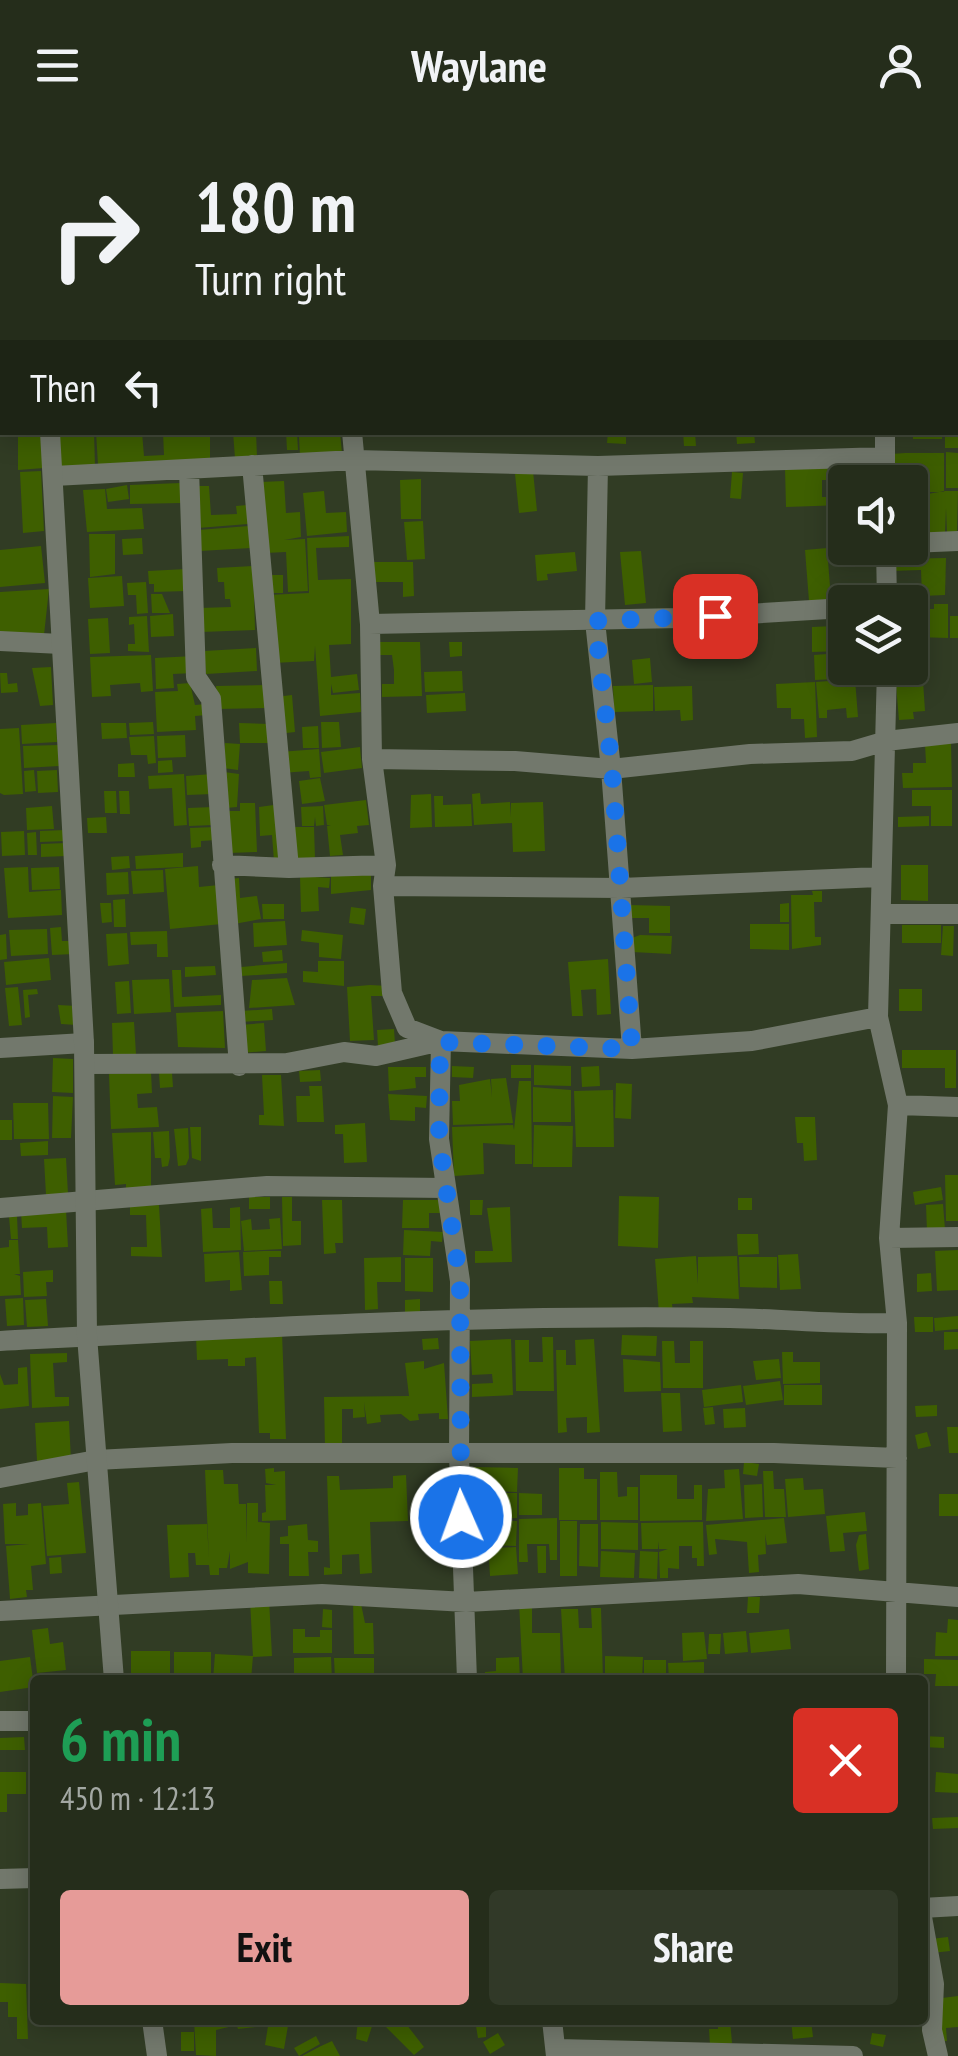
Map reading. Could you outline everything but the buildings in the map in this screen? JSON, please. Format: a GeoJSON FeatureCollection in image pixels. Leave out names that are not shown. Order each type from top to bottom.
{"type":"FeatureCollection","features":[{"type":"Feature","properties":{"kind":"street"},"geometry":{"type":"LineString","coordinates":[[50,435],[84,1054],[87,1336],[114,1675]]}},
{"type":"Feature","properties":{"kind":"street"},"geometry":{"type":"LineString","coordinates":[[352,435],[370,624],[372,759],[392,993],[407,1028],[440,1042]]}},
{"type":"Feature","properties":{"kind":"street"},"geometry":{"type":"LineString","coordinates":[[884,435],[884,465]]}},
{"type":"Feature","properties":{"kind":"street"},"geometry":{"type":"LineString","coordinates":[[54,476],[355,460],[598,466],[884,456]]}},
{"type":"Feature","properties":{"kind":"street"},"geometry":{"type":"LineString","coordinates":[[252,465],[289,868]]}},
{"type":"Feature","properties":{"kind":"street"},"geometry":{"type":"LineString","coordinates":[[598,466],[595,621],[612,769],[632,1049]]}},
{"type":"Feature","properties":{"kind":"street"},"geometry":{"type":"LineString","coordinates":[[189,469],[196,677],[212,700],[238,1066]]}},
{"type":"Feature","properties":{"kind":"street"},"geometry":{"type":"LineString","coordinates":[[928,542],[958,541]]}},
{"type":"Feature","properties":{"kind":"street"},"geometry":{"type":"LineString","coordinates":[[370,624],[595,621],[828,609]]}},
{"type":"Feature","properties":{"kind":"street"},"geometry":{"type":"LineString","coordinates":[[0,641],[61,644]]}},
{"type":"Feature","properties":{"kind":"street"},"geometry":{"type":"LineString","coordinates":[[886,685],[878,1018],[898,1104],[890,1238],[897,1324],[893,1595],[896,1675]]}},
{"type":"Feature","properties":{"kind":"street"},"geometry":{"type":"LineString","coordinates":[[372,759],[515,761],[612,769],[750,754],[852,751],[886,742],[958,733]]}},
{"type":"Feature","properties":{"kind":"street"},"geometry":{"type":"LineString","coordinates":[[222,865],[621,888],[880,878]]}},
{"type":"Feature","properties":{"kind":"street"},"geometry":{"type":"LineString","coordinates":[[883,914],[958,914]]}},
{"type":"Feature","properties":{"kind":"street"},"geometry":{"type":"LineString","coordinates":[[0,1048],[238,1066],[287,1063],[344,1052],[376,1056],[440,1042],[632,1049],[752,1041],[878,1018]]}},
{"type":"Feature","properties":{"kind":"street"},"geometry":{"type":"LineString","coordinates":[[440,1042],[439,1139],[460,1281],[459,1454],[468,1675]]}},
{"type":"Feature","properties":{"kind":"street"},"geometry":{"type":"LineString","coordinates":[[898,1104],[958,1107]]}},
{"type":"Feature","properties":{"kind":"street"},"geometry":{"type":"LineString","coordinates":[[0,1208],[267,1186],[446,1188]]}},
{"type":"Feature","properties":{"kind":"street"},"geometry":{"type":"LineString","coordinates":[[890,1238],[958,1237]]}},
{"type":"Feature","properties":{"kind":"street"},"geometry":{"type":"LineString","coordinates":[[0,1341],[458,1322],[732,1318],[838,1326],[897,1324]]}},
{"type":"Feature","properties":{"kind":"street"},"geometry":{"type":"LineString","coordinates":[[0,1478],[96,1460],[232,1453],[774,1453],[897,1458]]}},
{"type":"Feature","properties":{"kind":"street"},"geometry":{"type":"LineString","coordinates":[[0,1611],[322,1594],[466,1602],[798,1584],[893,1595],[958,1597]]}},
{"type":"Feature","properties":{"kind":"street"},"geometry":{"type":"LineString","coordinates":[[0,1721],[30,1721]]}},
{"type":"Feature","properties":{"kind":"street"},"geometry":{"type":"LineString","coordinates":[[0,1879],[30,1878]]}},
{"type":"Feature","properties":{"kind":"street"},"geometry":{"type":"LineString","coordinates":[[928,1908],[958,1906]]}},
{"type":"Feature","properties":{"kind":"street"},"geometry":{"type":"LineString","coordinates":[[928,1950],[934,1984],[932,2030],[938,2056]]}},
{"type":"Feature","properties":{"kind":"street"},"geometry":{"type":"LineString","coordinates":[[153,2025],[157,2056]]}},
{"type":"Feature","properties":{"kind":"street"},"geometry":{"type":"LineString","coordinates":[[553,2025],[557,2053],[853,2056]]}},
{"type":"Feature","properties":{"kind":"route"},"geometry":{"type":"LineString","coordinates":[[461,1517],[460,1281],[451,1242],[439,1139],[443,1083],[440,1042],[632,1049],[612,769],[595,621],[715,616]]}}]}
